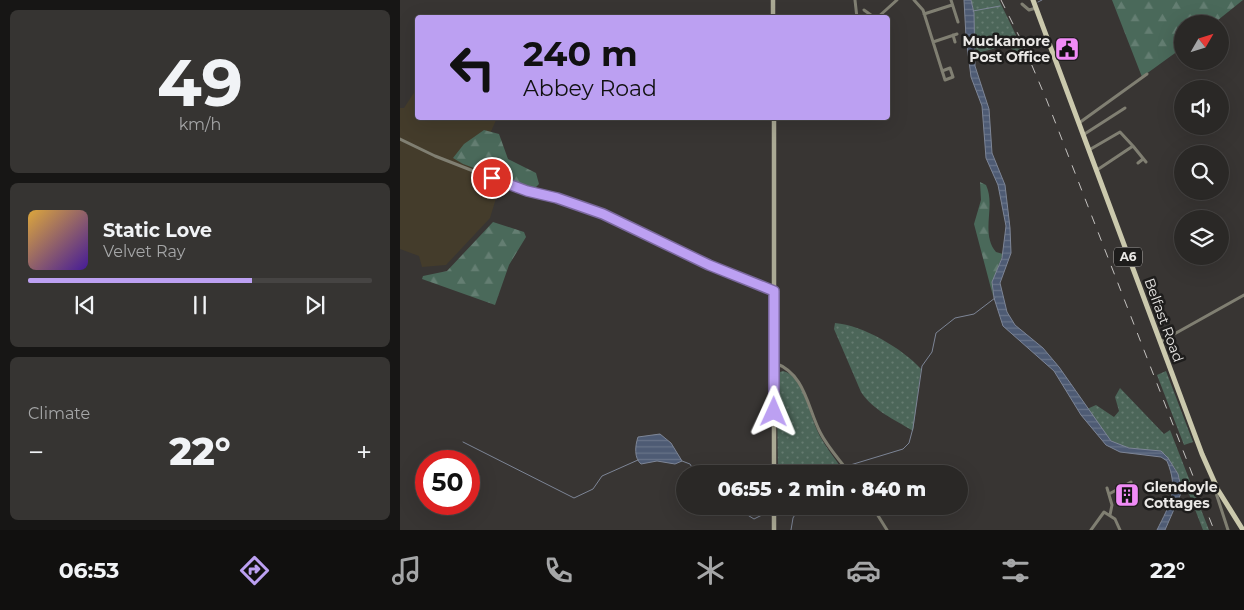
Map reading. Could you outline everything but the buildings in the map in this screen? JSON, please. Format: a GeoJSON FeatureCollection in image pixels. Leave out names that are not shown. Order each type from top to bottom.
{"type":"FeatureCollection","features":[{"type":"Feature","properties":{"kind":"main road"},"geometry":{"type":"LineString","coordinates":[[773,0],[773,15]]}},
{"type":"Feature","properties":{"kind":"main road","name":"Belfast Road"},"geometry":{"type":"LineString","coordinates":[[1033,0],[1202,454],[1218,490],[1243,530]]}},
{"type":"Feature","properties":{"kind":"main road"},"geometry":{"type":"LineString","coordinates":[[774,120],[774,465]]}},
{"type":"Feature","properties":{"kind":"main road"},"geometry":{"type":"LineString","coordinates":[[774,515],[774,530]]}},
{"type":"Feature","properties":{"kind":"street"},"geometry":{"type":"LineString","coordinates":[[855,0],[857,15]]}},
{"type":"Feature","properties":{"kind":"street"},"geometry":{"type":"LineString","coordinates":[[880,15],[897,0]]}},
{"type":"Feature","properties":{"kind":"street"},"geometry":{"type":"LineString","coordinates":[[914,0],[924,14],[942,71]]}},
{"type":"Feature","properties":{"kind":"street"},"geometry":{"type":"LineString","coordinates":[[951,0],[958,22]]}},
{"type":"Feature","properties":{"kind":"street"},"geometry":{"type":"LineString","coordinates":[[1022,4],[1029,10],[1036,8]]}},
{"type":"Feature","properties":{"kind":"street"},"geometry":{"type":"LineString","coordinates":[[924,14],[952,5]]}},
{"type":"Feature","properties":{"kind":"street"},"geometry":{"type":"LineString","coordinates":[[864,10],[872,15]]}},
{"type":"Feature","properties":{"kind":"street"},"geometry":{"type":"LineString","coordinates":[[933,42],[957,34]]}},
{"type":"Feature","properties":{"kind":"street"},"geometry":{"type":"LineString","coordinates":[[953,36],[955,42]]}},
{"type":"Feature","properties":{"kind":"street"},"geometry":{"type":"LineString","coordinates":[[1079,123],[1147,74]]}},
{"type":"Feature","properties":{"kind":"street"},"geometry":{"type":"LineString","coordinates":[[1083,135],[1125,108]]}},
{"type":"Feature","properties":{"kind":"street"},"geometry":{"type":"LineString","coordinates":[[1089,150],[1120,132],[1144,160],[1138,163]]}},
{"type":"Feature","properties":{"kind":"street"},"geometry":{"type":"LineString","coordinates":[[400,139],[435,156],[481,174],[603,214],[709,265],[774,291]]}},
{"type":"Feature","properties":{"kind":"street"},"geometry":{"type":"LineString","coordinates":[[1096,170],[1133,146]]}},
{"type":"Feature","properties":{"kind":"street"},"geometry":{"type":"LineString","coordinates":[[1160,342],[1244,295]]}},
{"type":"Feature","properties":{"kind":"street"},"geometry":{"type":"LineString","coordinates":[[774,363],[788,369],[797,378],[821,433],[844,465]]}},
{"type":"Feature","properties":{"kind":"street"},"geometry":{"type":"LineString","coordinates":[[1109,494],[1131,482]]}},
{"type":"Feature","properties":{"kind":"street"},"geometry":{"type":"LineString","coordinates":[[1107,488],[1112,510],[1110,515]]}},
{"type":"Feature","properties":{"kind":"street"},"geometry":{"type":"LineString","coordinates":[[1218,490],[1216,493],[1228,530]]}},
{"type":"Feature","properties":{"kind":"street"},"geometry":{"type":"LineString","coordinates":[[1091,530],[1102,512],[1110,515],[1117,522],[1120,530]]}},
{"type":"Feature","properties":{"kind":"street"},"geometry":{"type":"LineString","coordinates":[[878,515],[887,530]]}},
{"type":"Feature","properties":{"kind":"shaded area"},"geometry":{"type":"Polygon","coordinates":[[[415,91],[415,120],[496,120],[472,174],[500,185],[490,218],[446,265],[422,267],[419,256],[400,249],[400,108],[404,108],[415,91]]]}},
{"type":"Feature","properties":{"kind":"green space"},"geometry":{"type":"Polygon","coordinates":[[[971,0],[999,0],[1029,62],[1025,64],[1008,45],[974,54],[974,13],[971,0]]]}},
{"type":"Feature","properties":{"kind":"green space"},"geometry":{"type":"Polygon","coordinates":[[[1112,0],[1243,0],[1224,15],[1174,15],[1174,54],[1142,77],[1112,0]]]}},
{"type":"Feature","properties":{"kind":"green space"},"geometry":{"type":"Polygon","coordinates":[[[484,130],[499,134],[508,159],[536,173],[539,184],[534,189],[463,164],[453,158],[464,144],[484,130]]]}},
{"type":"Feature","properties":{"kind":"green space"},"geometry":{"type":"Polygon","coordinates":[[[980,182],[986,185],[989,193],[988,228],[991,245],[996,252],[1003,254],[992,283],[993,296],[974,224],[981,200],[980,182]]]}},
{"type":"Feature","properties":{"kind":"green space"},"geometry":{"type":"Polygon","coordinates":[[[493,222],[524,232],[526,237],[509,265],[495,305],[422,279],[423,276],[447,271],[493,222]]]}},
{"type":"Feature","properties":{"kind":"green space"},"geometry":{"type":"Polygon","coordinates":[[[835,323],[858,328],[882,339],[904,354],[921,369],[913,431],[878,410],[866,399],[861,392],[834,329],[835,323]]]}},
{"type":"Feature","properties":{"kind":"green space"},"geometry":{"type":"Polygon","coordinates":[[[783,371],[790,374],[801,387],[819,435],[839,465],[778,465],[777,403],[780,372],[783,371]]]}},
{"type":"Feature","properties":{"kind":"green space"},"geometry":{"type":"Polygon","coordinates":[[[1166,371],[1193,442],[1184,445],[1157,375],[1166,371]]]}},
{"type":"Feature","properties":{"kind":"green space"},"geometry":{"type":"Polygon","coordinates":[[[1120,388],[1164,434],[1170,430],[1209,530],[1203,530],[1189,494],[1181,494],[1180,480],[1171,463],[1156,453],[1121,446],[1113,442],[1105,436],[1095,422],[1087,409],[1096,405],[1114,417],[1119,411],[1115,397],[1120,388]]]}},
{"type":"Feature","properties":{"kind":"water"},"geometry":{"type":"Polygon","coordinates":[[[964,0],[971,0],[974,13],[975,66],[989,109],[992,153],[1005,185],[1011,253],[1000,283],[1007,312],[1015,325],[1043,348],[1059,367],[1111,441],[1129,448],[1161,451],[1168,458],[1178,474],[1182,491],[1165,530],[1157,530],[1166,512],[1173,489],[1171,471],[1167,461],[1161,457],[1120,452],[1106,445],[1081,415],[1054,371],[1003,326],[994,298],[992,282],[1002,258],[1006,226],[998,185],[986,158],[982,106],[971,77],[964,0]]]}},
{"type":"Feature","properties":{"kind":"water"},"geometry":{"type":"Polygon","coordinates":[[[660,434],[671,443],[682,461],[675,464],[657,461],[641,464],[637,459],[636,452],[638,437],[660,434]]]}},
{"type":"Feature","properties":{"kind":"waterway"},"geometry":{"type":"LineString","coordinates":[[1038,2],[1042,0]]}},
{"type":"Feature","properties":{"kind":"waterway"},"geometry":{"type":"LineString","coordinates":[[973,11],[1000,6]]}},
{"type":"Feature","properties":{"kind":"waterway"},"geometry":{"type":"LineString","coordinates":[[850,465],[903,449],[909,443],[922,366],[932,352],[936,333],[955,318],[974,314],[995,298]]}},
{"type":"Feature","properties":{"kind":"waterway"},"geometry":{"type":"LineString","coordinates":[[463,442],[574,498],[593,489],[602,476],[638,460]]}},
{"type":"Feature","properties":{"kind":"waterway"},"geometry":{"type":"LineString","coordinates":[[682,461],[691,465]]}},
{"type":"Feature","properties":{"kind":"waterway"},"geometry":{"type":"LineString","coordinates":[[748,515],[754,519],[762,515]]}},
{"type":"Feature","properties":{"kind":"waterway"},"geometry":{"type":"LineString","coordinates":[[791,530],[795,515]]}},
{"type":"Feature","properties":{"kind":"railway"},"geometry":{"type":"LineString","coordinates":[[1001,0],[1022,42],[1047,101],[1214,530]]}},
{"type":"Feature","properties":{"kind":"place","name":"Muckamore Post Office"},"geometry":{"type":"Point","coordinates":[1067,49]}},
{"type":"Feature","properties":{"kind":"place","name":"Glendoyle Cottages"},"geometry":{"type":"Point","coordinates":[1127,495]}},
{"type":"Feature","properties":{"kind":"route"},"geometry":{"type":"LineString","coordinates":[[492,178],[527,191],[557,198],[603,214],[709,265],[774,291],[774,412]]}}]}
